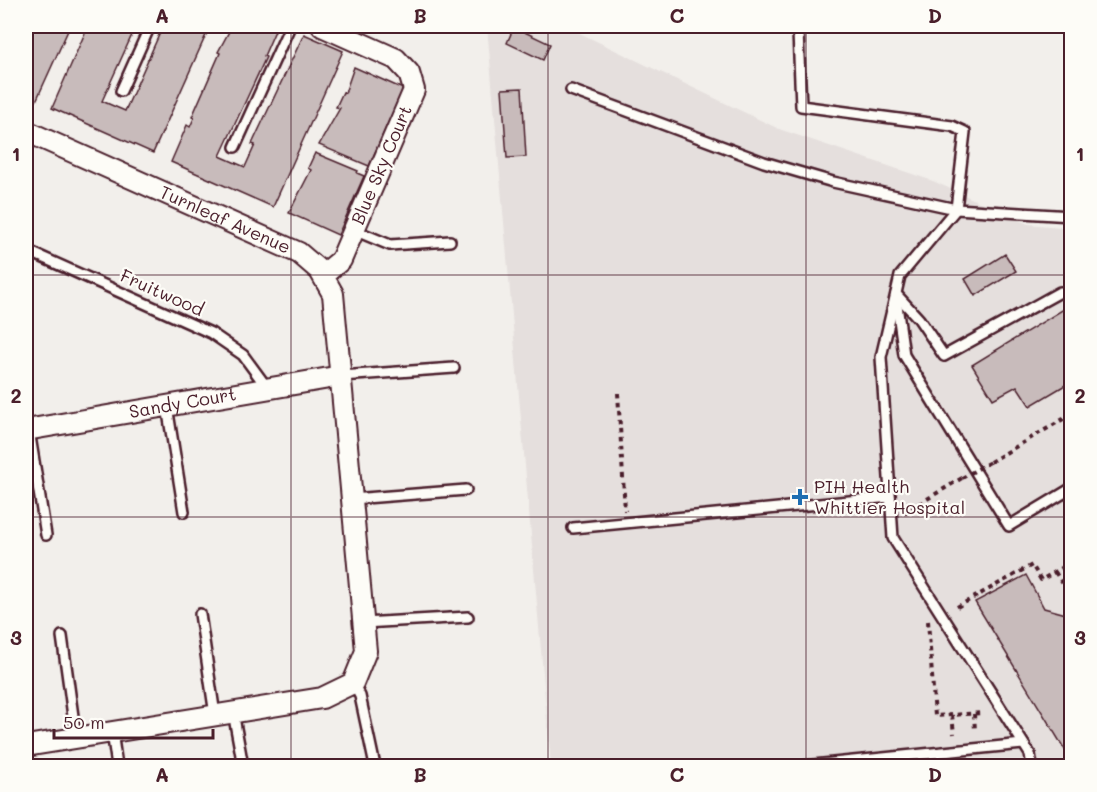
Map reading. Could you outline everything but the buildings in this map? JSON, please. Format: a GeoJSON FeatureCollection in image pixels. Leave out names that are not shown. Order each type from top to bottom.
{"type":"FeatureCollection","features":[{"type":"Feature","properties":{"kind":"street","name":"Blue Sky Court"},"geometry":{"type":"LineString","coordinates":[[322,26],[396,59],[410,73],[414,90],[341,260],[323,276]]}},
{"type":"Feature","properties":{"kind":"street","name":"Turnleaf Avenue"},"geometry":{"type":"LineString","coordinates":[[26,132],[299,253],[323,276],[333,294],[366,651],[352,683]]}},
{"type":"Feature","properties":{"kind":"street","name":"Sandy Court"},"geometry":{"type":"LineString","coordinates":[[27,430],[341,376]]}},
{"type":"Feature","properties":{"kind":"street"},"geometry":{"type":"LineString","coordinates":[[26,746],[322,698],[352,683]]}},
{"type":"Feature","properties":{"kind":"lane"},"geometry":{"type":"LineString","coordinates":[[121,91],[150,26]]}},
{"type":"Feature","properties":{"kind":"lane"},"geometry":{"type":"LineString","coordinates":[[235,147],[290,26]]}},
{"type":"Feature","properties":{"kind":"lane"},"geometry":{"type":"LineString","coordinates":[[805,26],[798,32],[801,106],[952,126],[965,132],[956,209],[900,276],[881,357],[893,538],[1030,754],[1032,766]]}},
{"type":"Feature","properties":{"kind":"lane"},"geometry":{"type":"LineString","coordinates":[[571,90],[764,162],[833,182],[956,209],[1071,216]]}},
{"type":"Feature","properties":{"kind":"lane"},"geometry":{"type":"LineString","coordinates":[[354,230],[390,244],[450,241]]}},
{"type":"Feature","properties":{"kind":"lane","name":"Fruitwood"},"geometry":{"type":"LineString","coordinates":[[26,250],[211,333],[243,355],[268,389]]}},
{"type":"Feature","properties":{"kind":"lane"},"geometry":{"type":"LineString","coordinates":[[895,293],[919,320],[944,357],[1060,292],[1071,292]]}},
{"type":"Feature","properties":{"kind":"lane"},"geometry":{"type":"LineString","coordinates":[[895,293],[904,355],[1009,526],[1071,488]]}},
{"type":"Feature","properties":{"kind":"lane"},"geometry":{"type":"LineString","coordinates":[[341,376],[454,368]]}},
{"type":"Feature","properties":{"kind":"lane"},"geometry":{"type":"LineString","coordinates":[[167,406],[184,512]]}},
{"type":"Feature","properties":{"kind":"lane"},"geometry":{"type":"LineString","coordinates":[[27,430],[46,535]]}},
{"type":"Feature","properties":{"kind":"lane"},"geometry":{"type":"LineString","coordinates":[[352,500],[466,490]]}},
{"type":"Feature","properties":{"kind":"lane"},"geometry":{"type":"LineString","coordinates":[[573,528],[890,497]]}},
{"type":"Feature","properties":{"kind":"lane"},"geometry":{"type":"LineString","coordinates":[[200,614],[224,714],[243,766]]}},
{"type":"Feature","properties":{"kind":"lane"},"geometry":{"type":"LineString","coordinates":[[363,623],[468,616]]}},
{"type":"Feature","properties":{"kind":"lane"},"geometry":{"type":"LineString","coordinates":[[62,636],[76,738]]}},
{"type":"Feature","properties":{"kind":"lane"},"geometry":{"type":"LineString","coordinates":[[352,683],[360,696],[375,766]]}},
{"type":"Feature","properties":{"kind":"lane"},"geometry":{"type":"LineString","coordinates":[[112,732],[117,766]]}},
{"type":"Feature","properties":{"kind":"lane"},"geometry":{"type":"LineString","coordinates":[[803,766],[1023,744]]}},
{"type":"Feature","properties":{"kind":"path"},"geometry":{"type":"LineString","coordinates":[[618,393],[625,515]]}},
{"type":"Feature","properties":{"kind":"path"},"geometry":{"type":"LineString","coordinates":[[904,513],[1071,414]]}},
{"type":"Feature","properties":{"kind":"path"},"geometry":{"type":"LineString","coordinates":[[957,607],[1032,565],[1041,580],[1071,562]]}},
{"type":"Feature","properties":{"kind":"path"},"geometry":{"type":"LineString","coordinates":[[1055,572],[1065,587],[1071,586]]}},
{"type":"Feature","properties":{"kind":"path"},"geometry":{"type":"LineString","coordinates":[[928,621],[935,716],[983,713]]}},
{"type":"Feature","properties":{"kind":"path"},"geometry":{"type":"LineString","coordinates":[[974,714],[975,730]]}},
{"type":"Feature","properties":{"kind":"path"},"geometry":{"type":"LineString","coordinates":[[952,715],[954,735]]}},
{"type":"Feature","properties":{"kind":"shaded area","name":"PIH Health Whittier Hospital"},"geometry":{"type":"Polygon","coordinates":[[[487,26],[565,26],[779,129],[933,181],[1028,224],[1071,228],[1071,766],[551,766],[487,26]]]}},
{"type":"Feature","properties":{"kind":"place","name":"PIH Health Whittier Hospital"},"geometry":{"type":"Point","coordinates":[800,497]}}]}
